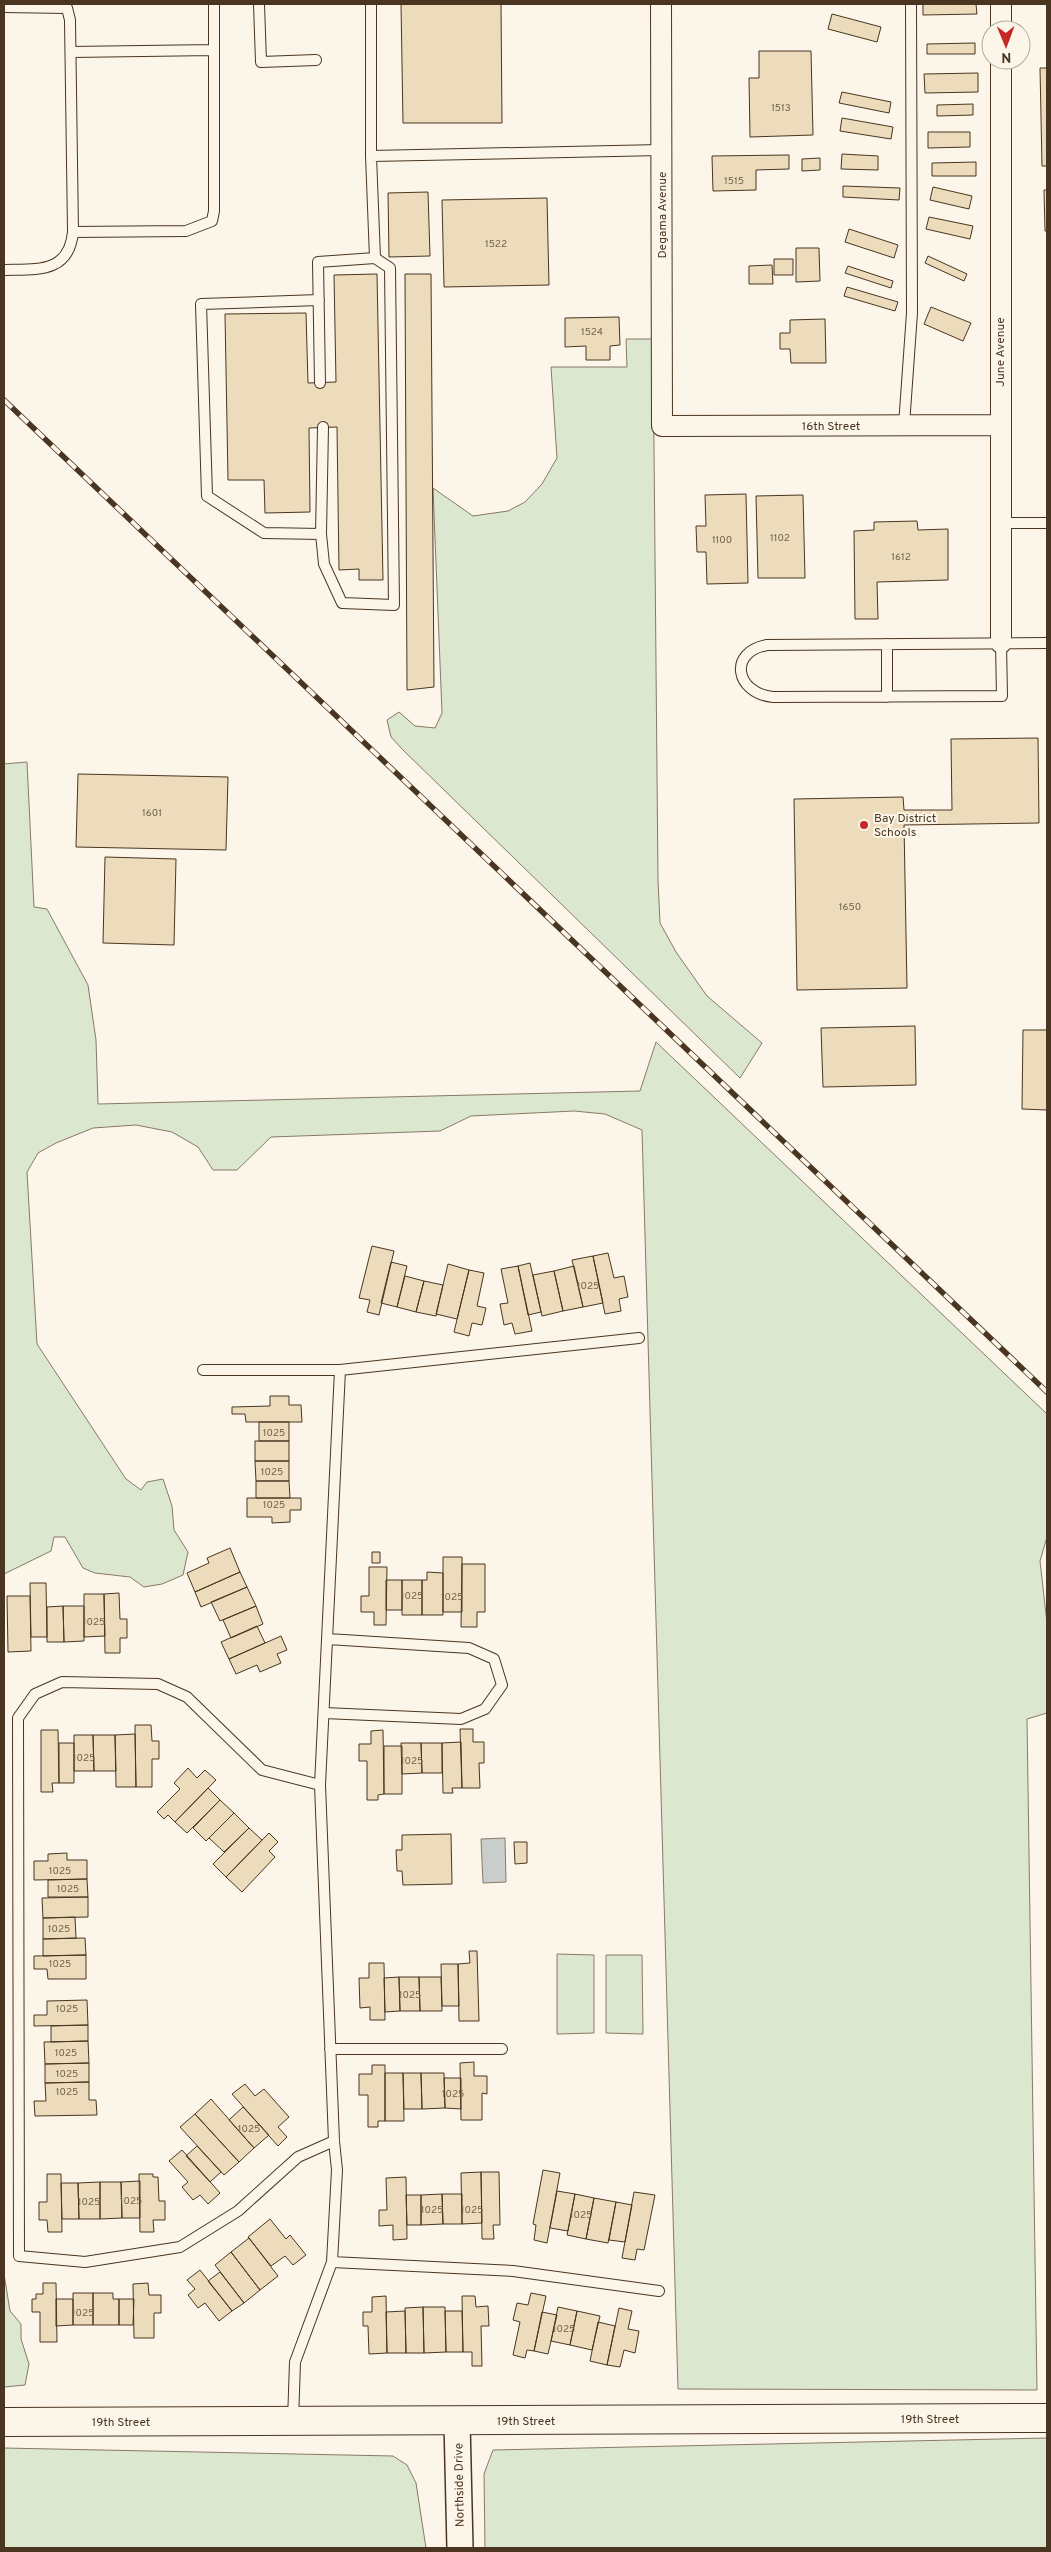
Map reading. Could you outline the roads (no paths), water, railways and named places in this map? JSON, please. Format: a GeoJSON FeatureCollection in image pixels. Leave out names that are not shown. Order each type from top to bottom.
{"type":"FeatureCollection","features":[{"type":"Feature","properties":{"kind":"main road","name":"19th Street"},"geometry":{"type":"LineString","coordinates":[[4,2422],[458,2422],[1047,2418]]}},
{"type":"Feature","properties":{"kind":"street","name":"Degama Avenue"},"geometry":{"type":"LineString","coordinates":[[661,4],[662,426]]}},
{"type":"Feature","properties":{"kind":"street"},"geometry":{"type":"LineString","coordinates":[[1001,4],[1001,20]]}},
{"type":"Feature","properties":{"kind":"street","name":"June Avenue"},"geometry":{"type":"LineString","coordinates":[[1001,70],[1001,643]]}},
{"type":"Feature","properties":{"kind":"street","name":"16th Street"},"geometry":{"type":"LineString","coordinates":[[662,426],[1000,425]]}},
{"type":"Feature","properties":{"kind":"street","name":"Northside Drive"},"geometry":{"type":"LineString","coordinates":[[458,2422],[460,2548]]}},
{"type":"Feature","properties":{"kind":"lane"},"geometry":{"type":"LineString","coordinates":[[73,232],[186,231],[212,222],[214,211],[214,4]]}},
{"type":"Feature","properties":{"kind":"lane"},"geometry":{"type":"LineString","coordinates":[[259,4],[261,62],[316,60]]}},
{"type":"Feature","properties":{"kind":"lane"},"geometry":{"type":"LineString","coordinates":[[371,4],[371,156],[375,258]]}},
{"type":"Feature","properties":{"kind":"lane"},"geometry":{"type":"LineString","coordinates":[[904,425],[912,313],[911,4]]}},
{"type":"Feature","properties":{"kind":"lane"},"geometry":{"type":"LineString","coordinates":[[4,7],[67,8],[70,20],[71,52],[73,232],[72,248],[66,256],[53,265],[45,269],[4,270]]}},
{"type":"Feature","properties":{"kind":"lane"},"geometry":{"type":"LineString","coordinates":[[71,52],[214,50]]}},
{"type":"Feature","properties":{"kind":"lane"},"geometry":{"type":"LineString","coordinates":[[371,156],[662,150]]}},
{"type":"Feature","properties":{"kind":"lane"},"geometry":{"type":"LineString","coordinates":[[320,383],[318,262],[375,258],[390,268],[394,605],[342,603],[324,564],[321,534],[322,428]]}},
{"type":"Feature","properties":{"kind":"lane"},"geometry":{"type":"LineString","coordinates":[[319,300],[201,304],[207,496],[264,533],[321,534]]}},
{"type":"Feature","properties":{"kind":"lane"},"geometry":{"type":"LineString","coordinates":[[1001,523],[1047,523]]}},
{"type":"Feature","properties":{"kind":"lane"},"geometry":{"type":"LineString","coordinates":[[1001,643],[1002,696],[762,696],[750,689],[744,680],[741,670],[748,653],[764,645],[1001,643],[1047,643]]}},
{"type":"Feature","properties":{"kind":"lane"},"geometry":{"type":"LineString","coordinates":[[887,644],[887,697]]}},
{"type":"Feature","properties":{"kind":"lane"},"geometry":{"type":"LineString","coordinates":[[203,1370],[340,1370],[639,1338]]}},
{"type":"Feature","properties":{"kind":"lane"},"geometry":{"type":"LineString","coordinates":[[293,2422],[295,2362],[332,2262],[337,2170],[334,2141],[320,1785],[340,1370]]}},
{"type":"Feature","properties":{"kind":"lane"},"geometry":{"type":"LineString","coordinates":[[324,1713],[461,1720],[485,1709],[502,1685],[494,1658],[469,1648],[328,1639]]}},
{"type":"Feature","properties":{"kind":"lane"},"geometry":{"type":"LineString","coordinates":[[320,1785],[262,1770],[187,1697],[158,1684],[62,1682],[36,1694],[18,1718],[19,2256],[85,2262],[180,2247],[238,2211],[298,2157],[334,2141]]}},
{"type":"Feature","properties":{"kind":"lane"},"geometry":{"type":"LineString","coordinates":[[330,2049],[502,2049]]}},
{"type":"Feature","properties":{"kind":"lane"},"geometry":{"type":"LineString","coordinates":[[332,2262],[513,2271],[659,2291]]}},
{"type":"Feature","properties":{"kind":"railway"},"geometry":{"type":"LineString","coordinates":[[4,400],[1047,1392]]}},
{"type":"Feature","properties":{"kind":"place","name":"Bay District Schools"},"geometry":{"type":"Point","coordinates":[864,825]}}]}
